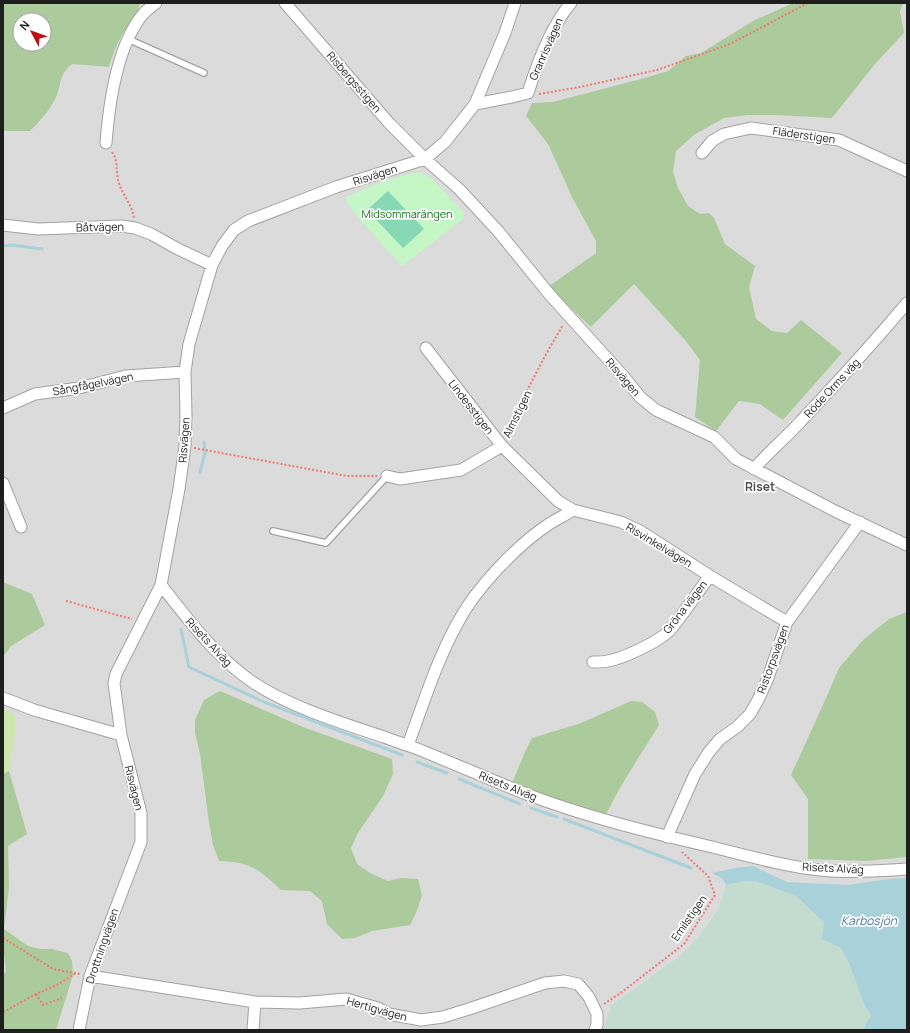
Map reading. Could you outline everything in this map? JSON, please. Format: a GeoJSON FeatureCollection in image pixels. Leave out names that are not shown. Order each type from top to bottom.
{"type":"FeatureCollection","features":[{"type":"Feature","properties":{"kind":"street"},"geometry":{"type":"LineString","coordinates":[[106,143],[109,112],[115,81],[128,39],[144,13],[156,3]]}},
{"type":"Feature","properties":{"kind":"street","name":"Risbergsstigen"},"geometry":{"type":"LineString","coordinates":[[285,3],[389,122],[425,159]]}},
{"type":"Feature","properties":{"kind":"street"},"geometry":{"type":"LineString","coordinates":[[425,159],[445,142],[475,104],[505,33],[515,3]]}},
{"type":"Feature","properties":{"kind":"street","name":"Granrisvägen"},"geometry":{"type":"LineString","coordinates":[[475,104],[528,93],[556,26],[562,14],[571,3]]}},
{"type":"Feature","properties":{"kind":"street","name":"Fläderstigen"},"geometry":{"type":"LineString","coordinates":[[702,153],[712,142],[724,134],[751,128],[839,140],[907,171]]}},
{"type":"Feature","properties":{"kind":"street","name":"Risvägen"},"geometry":{"type":"LineString","coordinates":[[132,864],[141,842],[141,813],[121,735],[114,683],[116,674],[161,585],[179,489],[185,446],[185,372],[189,344],[212,265],[222,246],[234,230],[248,221],[336,187],[425,159],[459,189],[498,231],[550,295],[640,397],[656,410],[714,437],[736,459],[754,469],[835,511],[907,545]]}},
{"type":"Feature","properties":{"kind":"street","name":"Båtvägen"},"geometry":{"type":"LineString","coordinates":[[3,225],[38,229],[121,226],[135,228],[151,234],[212,265]]}},
{"type":"Feature","properties":{"kind":"street","name":"Röde Orms väg"},"geometry":{"type":"LineString","coordinates":[[754,469],[819,403],[907,303]]}},
{"type":"Feature","properties":{"kind":"street","name":"Lindesstigen"},"geometry":{"type":"LineString","coordinates":[[426,348],[502,446],[558,501],[573,510]]}},
{"type":"Feature","properties":{"kind":"street","name":"Sångfågelvägen"},"geometry":{"type":"LineString","coordinates":[[3,408],[35,394],[80,388],[126,376],[185,372]]}},
{"type":"Feature","properties":{"kind":"street","name":"Almstigen"},"geometry":{"type":"LineString","coordinates":[[387,476],[400,479],[461,470],[502,446]]}},
{"type":"Feature","properties":{"kind":"street"},"geometry":{"type":"LineString","coordinates":[[3,483],[21,527]]}},
{"type":"Feature","properties":{"kind":"street"},"geometry":{"type":"LineString","coordinates":[[408,745],[442,656],[457,623],[474,597],[502,565],[525,543],[548,525],[573,510]]}},
{"type":"Feature","properties":{"kind":"street","name":"Risvinkelvägen"},"geometry":{"type":"LineString","coordinates":[[573,510],[621,522],[640,532],[786,622]]}},
{"type":"Feature","properties":{"kind":"street","name":"Ristorpsvägen"},"geometry":{"type":"LineString","coordinates":[[667,837],[695,774],[709,752],[720,739],[737,727],[750,714],[758,700],[768,678],[786,622],[860,522]]}},
{"type":"Feature","properties":{"kind":"street","name":"Gröna vägen"},"geometry":{"type":"LineString","coordinates":[[593,662],[608,661],[626,655],[659,639],[668,632],[710,576]]}},
{"type":"Feature","properties":{"kind":"street","name":"Risets Alväg"},"geometry":{"type":"LineString","coordinates":[[161,585],[223,659],[253,683],[293,703],[334,720],[408,745],[536,798],[571,810],[667,837],[787,865],[822,870],[880,871],[907,869]]}},
{"type":"Feature","properties":{"kind":"street"},"geometry":{"type":"LineString","coordinates":[[3,698],[34,710],[121,735]]}},
{"type":"Feature","properties":{"kind":"street","name":"Drottningvägen"},"geometry":{"type":"LineString","coordinates":[[79,1030],[90,976],[132,864]]}},
{"type":"Feature","properties":{"kind":"street","name":"Hertigvägen"},"geometry":{"type":"LineString","coordinates":[[90,976],[254,1002],[300,1003],[346,999],[378,1008],[389,1014],[421,1020],[443,1017],[545,983],[564,981],[578,984],[590,997],[596,1012]]}},
{"type":"Feature","properties":{"kind":"street"},"geometry":{"type":"LineString","coordinates":[[253,1030],[254,1002]]}},
{"type":"Feature","properties":{"kind":"street"},"geometry":{"type":"LineString","coordinates":[[596,1012],[596,1030]]}},
{"type":"Feature","properties":{"kind":"lane"},"geometry":{"type":"LineString","coordinates":[[128,39],[204,73]]}},
{"type":"Feature","properties":{"kind":"lane"},"geometry":{"type":"LineString","coordinates":[[273,531],[326,543],[387,476]]}},
{"type":"Feature","properties":{"kind":"path"},"geometry":{"type":"LineString","coordinates":[[528,93],[541,94],[657,70],[730,44],[808,3]]}},
{"type":"Feature","properties":{"kind":"path"},"geometry":{"type":"LineString","coordinates":[[106,143],[115,156],[118,181],[133,211],[135,228]]}},
{"type":"Feature","properties":{"kind":"path","name":"Almstigen"},"geometry":{"type":"LineString","coordinates":[[502,446],[518,409],[548,350],[568,315]]}},
{"type":"Feature","properties":{"kind":"path"},"geometry":{"type":"LineString","coordinates":[[202,449],[347,476],[387,476]]}},
{"type":"Feature","properties":{"kind":"path"},"geometry":{"type":"LineString","coordinates":[[66,601],[143,622]]}},
{"type":"Feature","properties":{"kind":"path","name":"Emilstigen"},"geometry":{"type":"LineString","coordinates":[[596,1012],[684,944],[715,895],[708,876],[682,852]]}},
{"type":"Feature","properties":{"kind":"path"},"geometry":{"type":"LineString","coordinates":[[3,938],[53,969],[90,976]]}},
{"type":"Feature","properties":{"kind":"path"},"geometry":{"type":"LineString","coordinates":[[3,1012],[36,994],[58,985],[76,973]]}},
{"type":"Feature","properties":{"kind":"path"},"geometry":{"type":"LineString","coordinates":[[36,994],[43,1005],[62,998]]}},
{"type":"Feature","properties":{"kind":"shaded area"},"geometry":{"type":"Polygon","coordinates":[[[3,3],[907,3],[907,1030],[3,1030],[3,3]]]}},
{"type":"Feature","properties":{"kind":"green space"},"geometry":{"type":"Polygon","coordinates":[[[3,3],[140,3],[135,16],[118,43],[109,67],[72,64],[63,75],[57,95],[49,110],[30,131],[3,131],[3,3]]]}},
{"type":"Feature","properties":{"kind":"green space"},"geometry":{"type":"Polygon","coordinates":[[[793,3],[903,3],[900,11],[904,33],[875,64],[832,118],[748,115],[724,118],[694,135],[676,151],[673,172],[678,188],[688,206],[700,214],[709,213],[714,218],[725,244],[755,266],[749,287],[756,319],[772,331],[787,333],[801,320],[842,353],[783,420],[760,404],[739,401],[716,431],[695,417],[700,360],[685,340],[634,284],[591,327],[548,287],[596,253],[596,241],[573,199],[548,144],[526,116],[532,103],[553,102],[668,71],[686,56],[701,53],[753,21],[793,3]]]}},
{"type":"Feature","properties":{"kind":"green space","name":"Midsommarängen"},"geometry":{"type":"Polygon","coordinates":[[[420,172],[433,180],[464,213],[463,219],[402,266],[359,219],[344,198],[391,179],[420,172]]]}},
{"type":"Feature","properties":{"kind":"green space"},"geometry":{"type":"Polygon","coordinates":[[[388,191],[424,229],[403,248],[367,210],[388,191]]]}},
{"type":"Feature","properties":{"kind":"green space"},"geometry":{"type":"Polygon","coordinates":[[[3,582],[32,594],[45,625],[11,646],[3,657],[3,582]]]}},
{"type":"Feature","properties":{"kind":"green space"},"geometry":{"type":"Polygon","coordinates":[[[907,612],[907,857],[866,861],[808,859],[808,799],[791,775],[839,668],[863,640],[889,619],[907,612]]]}},
{"type":"Feature","properties":{"kind":"green space"},"geometry":{"type":"Polygon","coordinates":[[[220,691],[303,727],[392,759],[393,774],[383,796],[358,833],[351,848],[357,864],[370,873],[388,881],[401,878],[418,879],[422,896],[410,925],[372,931],[355,938],[342,939],[327,924],[322,901],[310,891],[281,890],[260,872],[247,865],[219,861],[213,845],[209,823],[200,754],[195,733],[195,720],[204,700],[220,691]]]}},
{"type":"Feature","properties":{"kind":"green space"},"geometry":{"type":"Polygon","coordinates":[[[631,701],[642,702],[655,712],[659,725],[623,783],[604,819],[512,783],[532,738],[581,723],[631,701]]]}},
{"type":"Feature","properties":{"kind":"green space"},"geometry":{"type":"Polygon","coordinates":[[[3,708],[15,715],[15,734],[9,771],[3,774],[3,708]]]}},
{"type":"Feature","properties":{"kind":"green space"},"geometry":{"type":"Polygon","coordinates":[[[9,771],[27,834],[8,846],[9,887],[4,929],[28,946],[68,953],[72,961],[73,975],[56,1030],[3,1030],[3,976],[6,971],[3,952],[3,774],[9,771]]]}},
{"type":"Feature","properties":{"kind":"green space"},"geometry":{"type":"Polygon","coordinates":[[[744,881],[756,881],[796,896],[824,922],[822,939],[841,948],[849,963],[864,1004],[871,1015],[863,1030],[603,1030],[612,1005],[680,956],[701,934],[719,908],[726,885],[744,881]]]}},
{"type":"Feature","properties":{"kind":"water","name":"Karbosjön"},"geometry":{"type":"Polygon","coordinates":[[[753,866],[787,882],[848,885],[888,879],[907,878],[907,1030],[863,1030],[871,1015],[864,1004],[849,963],[841,948],[822,939],[824,922],[796,896],[756,881],[744,881],[726,885],[723,879],[712,873],[753,866]]]}},
{"type":"Feature","properties":{"kind":"waterway"},"geometry":{"type":"LineString","coordinates":[[3,246],[12,245],[42,249]]}},
{"type":"Feature","properties":{"kind":"waterway"},"geometry":{"type":"LineString","coordinates":[[200,472],[205,453],[204,442]]}},
{"type":"Feature","properties":{"kind":"waterway"},"geometry":{"type":"LineString","coordinates":[[181,629],[189,667],[264,702],[402,755]]}},
{"type":"Feature","properties":{"kind":"waterway"},"geometry":{"type":"LineString","coordinates":[[417,762],[447,773]]}},
{"type":"Feature","properties":{"kind":"waterway"},"geometry":{"type":"LineString","coordinates":[[459,779],[520,804]]}},
{"type":"Feature","properties":{"kind":"waterway"},"geometry":{"type":"LineString","coordinates":[[531,808],[557,817]]}},
{"type":"Feature","properties":{"kind":"waterway"},"geometry":{"type":"LineString","coordinates":[[564,819],[691,868]]}},
{"type":"Feature","properties":{"kind":"district","name":"Riset"},"geometry":{"type":"Point","coordinates":[760,487]}}]}
